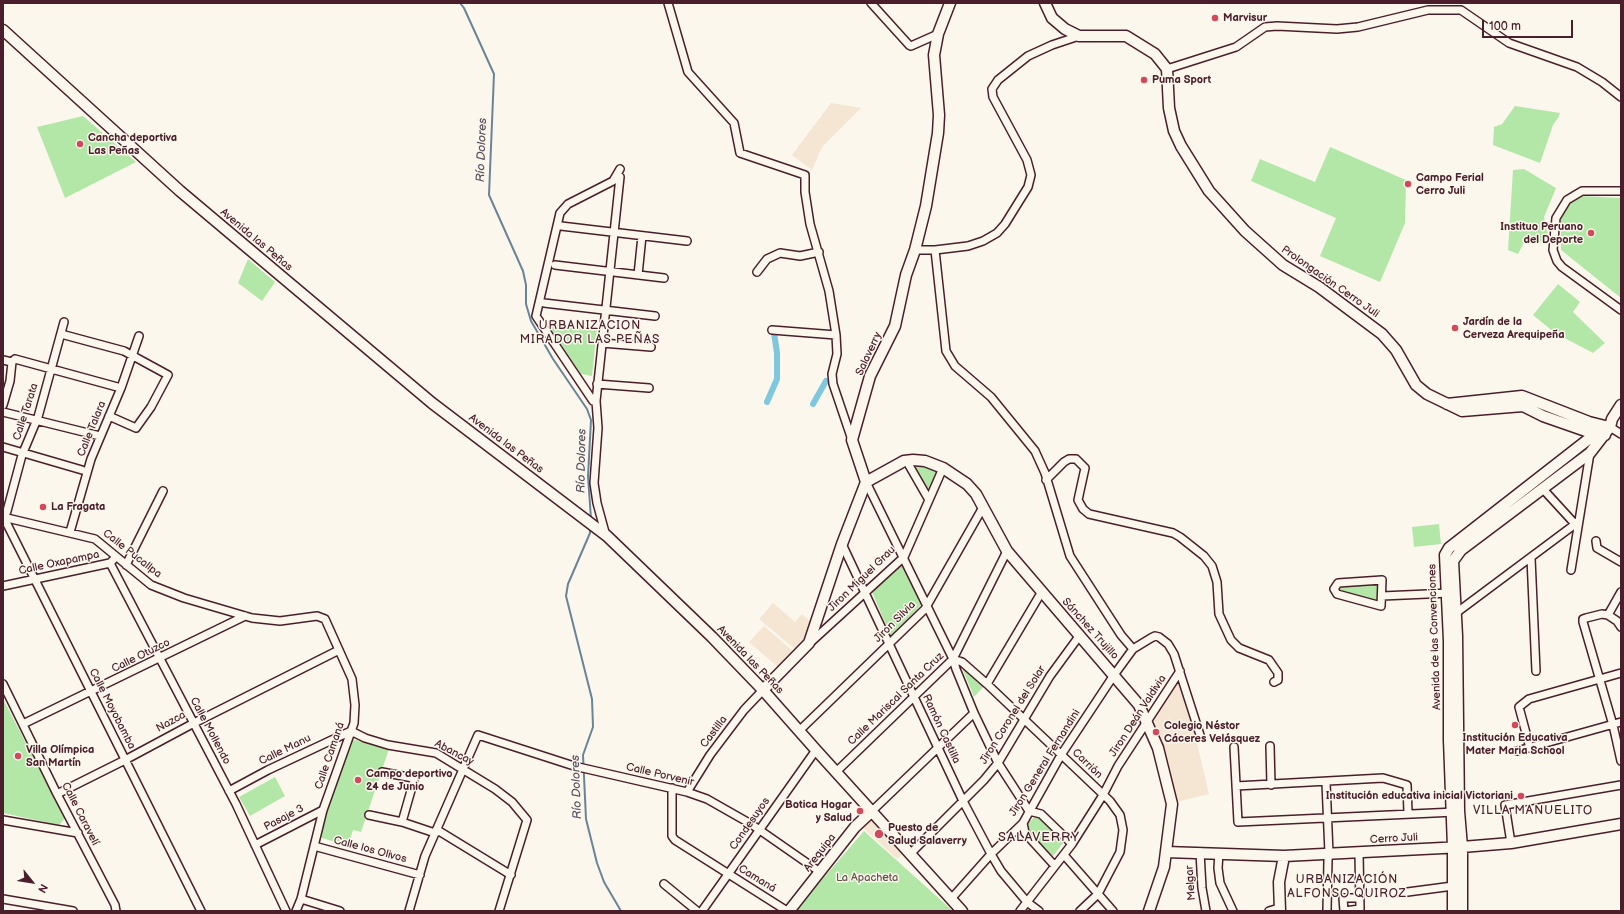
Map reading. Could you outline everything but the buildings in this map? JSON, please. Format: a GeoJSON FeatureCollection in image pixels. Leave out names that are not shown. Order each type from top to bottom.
{"type":"FeatureCollection","features":[{"type":"Feature","properties":{"kind":"street"},"geometry":{"type":"LineString","coordinates":[[668,3],[688,72],[734,122],[740,154],[805,175],[805,192],[810,224],[829,291],[836,334],[837,354],[832,374],[833,384],[866,482],[954,659],[956,669],[974,712],[998,763],[1029,811],[1041,814],[1072,844]]}},
{"type":"Feature","properties":{"kind":"street"},"geometry":{"type":"LineString","coordinates":[[871,3],[911,46],[938,34]]}},
{"type":"Feature","properties":{"kind":"street","name":"Salaverry"},"geometry":{"type":"LineString","coordinates":[[852,440],[870,376],[895,326],[906,275],[915,250],[926,206],[938,133],[939,116],[934,55],[938,34],[950,3]]}},
{"type":"Feature","properties":{"kind":"street"},"geometry":{"type":"LineString","coordinates":[[1045,3],[1052,18],[1079,36]]}},
{"type":"Feature","properties":{"kind":"street"},"geometry":{"type":"LineString","coordinates":[[915,250],[935,250],[968,246],[983,241],[998,233],[1005,224],[1028,187],[1031,175],[1027,160],[993,97],[992,89],[998,80],[1028,56],[1052,45],[1079,36],[1126,36],[1155,54],[1167,70],[1236,47],[1265,27],[1278,26],[1337,29],[1358,27],[1428,10],[1461,10],[1509,43],[1577,67],[1602,82],[1621,97]]}},
{"type":"Feature","properties":{"kind":"street","name":"Avenida las Peñas"},"geometry":{"type":"LineString","coordinates":[[3,30],[180,192],[432,402],[607,536],[712,637],[763,690],[871,812],[962,911]]}},
{"type":"Feature","properties":{"kind":"street","name":"Prolongación Cerro Juli"},"geometry":{"type":"LineString","coordinates":[[1167,70],[1169,108],[1174,131],[1181,146],[1209,191],[1244,231],[1283,265],[1319,288],[1382,334],[1396,350],[1416,385],[1427,394],[1462,412],[1523,406],[1543,416],[1586,431],[1609,429]]}},
{"type":"Feature","properties":{"kind":"street"},"geometry":{"type":"LineString","coordinates":[[596,401],[593,400],[582,385],[536,316],[560,213],[568,204],[613,181],[620,169]]}},
{"type":"Feature","properties":{"kind":"street"},"geometry":{"type":"LineString","coordinates":[[607,536],[597,503],[594,483],[598,428],[596,401],[620,177]]}},
{"type":"Feature","properties":{"kind":"street"},"geometry":{"type":"LineString","coordinates":[[1621,191],[1582,191],[1567,200],[1556,218],[1553,250],[1556,261],[1562,267],[1621,310]]}},
{"type":"Feature","properties":{"kind":"street"},"geometry":{"type":"LineString","coordinates":[[561,226],[686,241]]}},
{"type":"Feature","properties":{"kind":"street"},"geometry":{"type":"LineString","coordinates":[[638,275],[642,236]]}},
{"type":"Feature","properties":{"kind":"street"},"geometry":{"type":"LineString","coordinates":[[935,250],[946,351],[955,366],[991,397],[1035,451],[1046,480],[1064,541],[1073,562],[1121,635],[1133,649],[1156,636],[1171,648],[1180,671],[1200,735]]}},
{"type":"Feature","properties":{"kind":"street"},"geometry":{"type":"LineString","coordinates":[[757,272],[767,259],[780,253],[800,256],[819,252]]}},
{"type":"Feature","properties":{"kind":"street"},"geometry":{"type":"LineString","coordinates":[[555,265],[664,278]]}},
{"type":"Feature","properties":{"kind":"street"},"geometry":{"type":"LineString","coordinates":[[544,303],[655,316]]}},
{"type":"Feature","properties":{"kind":"street","name":"Calle Tarata"},"geometry":{"type":"LineString","coordinates":[[3,518],[36,420],[64,322]]}},
{"type":"Feature","properties":{"kind":"street"},"geometry":{"type":"LineString","coordinates":[[772,330],[836,334]]}},
{"type":"Feature","properties":{"kind":"street"},"geometry":{"type":"LineString","coordinates":[[61,334],[115,349],[133,356],[168,375],[152,407],[136,428],[109,416]]}},
{"type":"Feature","properties":{"kind":"street","name":"Calle Talara"},"geometry":{"type":"LineString","coordinates":[[70,532],[91,459],[121,388],[139,336]]}},
{"type":"Feature","properties":{"kind":"street"},"geometry":{"type":"LineString","coordinates":[[602,343],[651,347]]}},
{"type":"Feature","properties":{"kind":"street"},"geometry":{"type":"LineString","coordinates":[[3,360],[12,362],[15,359],[121,388]]}},
{"type":"Feature","properties":{"kind":"street"},"geometry":{"type":"LineString","coordinates":[[3,405],[10,381],[12,362]]}},
{"type":"Feature","properties":{"kind":"street"},"geometry":{"type":"LineString","coordinates":[[597,384],[649,388]]}},
{"type":"Feature","properties":{"kind":"street","name":"Avenida de las Convenciones"},"geometry":{"type":"LineString","coordinates":[[1462,911],[1455,812],[1451,593],[1453,561],[1457,553],[1590,452],[1609,429],[1621,405]]}},
{"type":"Feature","properties":{"kind":"street"},"geometry":{"type":"LineString","coordinates":[[3,412],[100,436]]}},
{"type":"Feature","properties":{"kind":"street","name":"Avenida de las Convenciones"},"geometry":{"type":"LineString","coordinates":[[1453,692],[1456,613],[1444,559],[1449,548],[1609,429]]}},
{"type":"Feature","properties":{"kind":"street"},"geometry":{"type":"LineString","coordinates":[[3,447],[82,470]]}},
{"type":"Feature","properties":{"kind":"street"},"geometry":{"type":"LineString","coordinates":[[1571,570],[1577,523],[1590,452]]}},
{"type":"Feature","properties":{"kind":"street"},"geometry":{"type":"LineString","coordinates":[[1046,480],[1064,462],[1069,459],[1076,459],[1085,468],[1078,500],[1083,509],[1089,514],[1172,534],[1180,537],[1204,556],[1212,566],[1217,582],[1219,614],[1231,640],[1239,648],[1269,660],[1278,673],[1278,680],[1274,682]]}},
{"type":"Feature","properties":{"kind":"street"},"geometry":{"type":"LineString","coordinates":[[763,690],[809,643],[842,544],[866,482],[906,460],[929,500]]}},
{"type":"Feature","properties":{"kind":"street","name":"Sánchez Trujillo"},"geometry":{"type":"LineString","coordinates":[[906,460],[925,461],[943,468],[972,489],[1007,551],[1041,593],[1080,635],[1114,675],[1138,705],[1148,722],[1166,773],[1172,804],[1166,852],[1159,883],[1149,911]]}},
{"type":"Feature","properties":{"kind":"street","name":"Jiron Miguel Grau"},"geometry":{"type":"LineString","coordinates":[[809,643],[904,557],[943,468]]}},
{"type":"Feature","properties":{"kind":"street"},"geometry":{"type":"LineString","coordinates":[[1542,488],[1577,523]]}},
{"type":"Feature","properties":{"kind":"street"},"geometry":{"type":"LineString","coordinates":[[126,565],[163,491]]}},
{"type":"Feature","properties":{"kind":"street","name":"Jiron Silvia"},"geometry":{"type":"LineString","coordinates":[[799,731],[927,605],[982,509]]}},
{"type":"Feature","properties":{"kind":"street","name":"Calle Pucallpa"},"geometry":{"type":"LineString","coordinates":[[3,518],[70,532],[95,539],[151,585],[161,590],[246,616]]}},
{"type":"Feature","properties":{"kind":"street","name":"Calle Moyobamba"},"geometry":{"type":"LineString","coordinates":[[3,518],[201,911]]}},
{"type":"Feature","properties":{"kind":"street"},"geometry":{"type":"LineString","coordinates":[[1456,613],[1577,523]]}},
{"type":"Feature","properties":{"kind":"street"},"geometry":{"type":"LineString","coordinates":[[1596,541],[1597,548],[1621,562]]}},
{"type":"Feature","properties":{"kind":"street","name":"Ramón Castilla"},"geometry":{"type":"LineString","coordinates":[[842,544],[963,801],[990,854],[1001,871],[1027,902],[1039,911]]}},
{"type":"Feature","properties":{"kind":"street","name":"Calle Mariscal Santa Cruz"},"geometry":{"type":"LineString","coordinates":[[836,772],[954,659],[1007,551]]}},
{"type":"Feature","properties":{"kind":"street","name":"Calle Oxapampa"},"geometry":{"type":"LineString","coordinates":[[3,586],[110,563],[116,556]]}},
{"type":"Feature","properties":{"kind":"street"},"geometry":{"type":"LineString","coordinates":[[1531,558],[1536,672]]}},
{"type":"Feature","properties":{"kind":"street","name":"Calle Mollendo"},"geometry":{"type":"LineString","coordinates":[[110,563],[229,791],[286,911]]}},
{"type":"Feature","properties":{"kind":"street"},"geometry":{"type":"LineString","coordinates":[[1382,580],[1382,596],[1381,606],[1337,594],[1334,589],[1338,583],[1382,580]]}},
{"type":"Feature","properties":{"kind":"street"},"geometry":{"type":"LineString","coordinates":[[1608,615],[1621,592]]}},
{"type":"Feature","properties":{"kind":"street"},"geometry":{"type":"LineString","coordinates":[[987,684],[1041,593]]}},
{"type":"Feature","properties":{"kind":"street"},"geometry":{"type":"LineString","coordinates":[[1382,596],[1451,593]]}},
{"type":"Feature","properties":{"kind":"street"},"geometry":{"type":"LineString","coordinates":[[1621,628],[1617,621],[1608,615],[1602,614],[1583,619],[1582,622],[1613,725],[1621,761]]}},
{"type":"Feature","properties":{"kind":"street","name":"Calle Otuzco"},"geometry":{"type":"LineString","coordinates":[[24,724],[246,616]]}},
{"type":"Feature","properties":{"kind":"street","name":"Calle Camaná"},"geometry":{"type":"LineString","coordinates":[[246,616],[280,621],[321,616],[327,622],[340,650],[353,685],[355,705],[351,731],[323,810],[301,899],[296,911]]}},
{"type":"Feature","properties":{"kind":"street","name":"Jiron Coronel del Solar"},"geometry":{"type":"LineString","coordinates":[[910,854],[963,801],[998,763],[1050,676],[1080,635]]}},
{"type":"Feature","properties":{"kind":"street","name":"Jiron General Fernandini"},"geometry":{"type":"LineString","coordinates":[[951,899],[990,854],[1023,823],[1061,755],[1133,649]]}},
{"type":"Feature","properties":{"kind":"street","name":"Nazca"},"geometry":{"type":"LineString","coordinates":[[58,794],[194,723],[340,650]]}},
{"type":"Feature","properties":{"kind":"street","name":"Carrión"},"geometry":{"type":"LineString","coordinates":[[954,659],[962,662],[987,684],[1110,801],[1120,816],[1123,822],[1123,840],[1115,864],[1098,894],[1080,911]]}},
{"type":"Feature","properties":{"kind":"street","name":"Jiron Deán Valdivia"},"geometry":{"type":"LineString","coordinates":[[1020,911],[1072,844],[1103,795],[1118,766],[1180,671]]}},
{"type":"Feature","properties":{"kind":"street"},"geometry":{"type":"LineString","coordinates":[[1530,748],[1519,707],[1529,699],[1621,673]]}},
{"type":"Feature","properties":{"kind":"street","name":"Calle Caravelí"},"geometry":{"type":"LineString","coordinates":[[3,684],[115,905],[116,911]]}},
{"type":"Feature","properties":{"kind":"street","name":"Castilla"},"geometry":{"type":"LineString","coordinates":[[687,792],[710,755],[744,710],[763,690]]}},
{"type":"Feature","properties":{"kind":"street"},"geometry":{"type":"LineString","coordinates":[[871,812],[974,712]]}},
{"type":"Feature","properties":{"kind":"street"},"geometry":{"type":"LineString","coordinates":[[1517,751],[1621,722]]}},
{"type":"Feature","properties":{"kind":"street","name":"Abancay"},"geometry":{"type":"LineString","coordinates":[[351,731],[365,738],[388,745],[430,751],[490,785],[512,802],[527,820],[511,875]]}},
{"type":"Feature","properties":{"kind":"street","name":"Calle Manu"},"geometry":{"type":"LineString","coordinates":[[229,791],[268,770],[351,731]]}},
{"type":"Feature","properties":{"kind":"street","name":"Calle Porvenir"},"geometry":{"type":"LineString","coordinates":[[462,770],[478,735],[590,771],[687,792],[727,809],[761,830],[820,872]]}},
{"type":"Feature","properties":{"kind":"street"},"geometry":{"type":"LineString","coordinates":[[1270,746],[1271,785]]}},
{"type":"Feature","properties":{"kind":"street"},"geometry":{"type":"LineString","coordinates":[[1234,747],[1238,822],[1455,812]]}},
{"type":"Feature","properties":{"kind":"street","name":"Condesuyos"},"geometry":{"type":"LineString","coordinates":[[702,911],[761,830],[816,750]]}},
{"type":"Feature","properties":{"kind":"street"},"geometry":{"type":"LineString","coordinates":[[409,911],[425,856],[462,770]]}},
{"type":"Feature","properties":{"kind":"street"},"geometry":{"type":"LineString","coordinates":[[382,772],[413,778],[414,783],[402,822]]}},
{"type":"Feature","properties":{"kind":"street"},"geometry":{"type":"LineString","coordinates":[[1236,786],[1383,778],[1407,784],[1408,813]]}},
{"type":"Feature","properties":{"kind":"street"},"geometry":{"type":"LineString","coordinates":[[1326,782],[1329,853],[1327,910]]}},
{"type":"Feature","properties":{"kind":"street"},"geometry":{"type":"LineString","coordinates":[[1511,843],[1505,805],[1621,785]]}},
{"type":"Feature","properties":{"kind":"street","name":"Camaná"},"geometry":{"type":"LineString","coordinates":[[672,788],[672,836],[674,840],[788,911]]}},
{"type":"Feature","properties":{"kind":"street","name":"Pasaje 3"},"geometry":{"type":"LineString","coordinates":[[255,845],[323,810]]}},
{"type":"Feature","properties":{"kind":"street","name":"Arequipa"},"geometry":{"type":"LineString","coordinates":[[788,911],[855,827],[871,812]]}},
{"type":"Feature","properties":{"kind":"street"},"geometry":{"type":"LineString","coordinates":[[368,815],[402,822],[435,833],[439,831],[511,875],[499,911]]}},
{"type":"Feature","properties":{"kind":"street"},"geometry":{"type":"LineString","coordinates":[[3,820],[78,833]]}},
{"type":"Feature","properties":{"kind":"street"},"geometry":{"type":"LineString","coordinates":[[1023,823],[1025,833],[1055,866]]}},
{"type":"Feature","properties":{"kind":"street","name":"Cerro Juli"},"geometry":{"type":"LineString","coordinates":[[1166,852],[1284,856],[1457,847],[1511,843],[1621,824]]}},
{"type":"Feature","properties":{"kind":"street","name":"Calle los Olivos"},"geometry":{"type":"LineString","coordinates":[[314,846],[420,875]]}},
{"type":"Feature","properties":{"kind":"street","name":"Avenida de las Convenciones"},"geometry":{"type":"LineString","coordinates":[[1453,911],[1453,886],[1457,847]]}},
{"type":"Feature","properties":{"kind":"street","name":"Melgar"},"geometry":{"type":"LineString","coordinates":[[1200,852],[1203,896],[1206,911]]}},
{"type":"Feature","properties":{"kind":"street"},"geometry":{"type":"LineString","coordinates":[[1359,853],[1360,898],[1360,909],[1344,911],[1343,898],[1360,898]]}},
{"type":"Feature","properties":{"kind":"street"},"geometry":{"type":"LineString","coordinates":[[1219,854],[1218,868],[1220,883],[1233,911]]}},
{"type":"Feature","properties":{"kind":"street"},"geometry":{"type":"LineString","coordinates":[[1064,855],[1113,911]]}},
{"type":"Feature","properties":{"kind":"street"},"geometry":{"type":"LineString","coordinates":[[1269,911],[1279,909],[1279,882],[1284,856]]}},
{"type":"Feature","properties":{"kind":"street"},"geometry":{"type":"LineString","coordinates":[[664,884],[696,911]]}},
{"type":"Feature","properties":{"kind":"street"},"geometry":{"type":"LineString","coordinates":[[1400,893],[1453,886]]}},
{"type":"Feature","properties":{"kind":"street"},"geometry":{"type":"LineString","coordinates":[[3,899],[73,911]]}},
{"type":"Feature","properties":{"kind":"street"},"geometry":{"type":"LineString","coordinates":[[301,899],[340,911]]}},
{"type":"Feature","properties":{"kind":"shaded area"},"geometry":{"type":"Polygon","coordinates":[[[831,103],[861,108],[822,147],[812,170],[792,155],[831,103]]]}},
{"type":"Feature","properties":{"kind":"shaded area"},"geometry":{"type":"Polygon","coordinates":[[[773,603],[795,622],[802,614],[810,621],[805,640],[796,650],[759,619],[773,603]]]}},
{"type":"Feature","properties":{"kind":"shaded area"},"geometry":{"type":"Polygon","coordinates":[[[764,626],[794,652],[779,668],[749,642],[764,626]]]}},
{"type":"Feature","properties":{"kind":"shaded area"},"geometry":{"type":"Polygon","coordinates":[[[1177,680],[1196,739],[1209,794],[1176,802],[1168,761],[1152,716],[1177,680]]]}},
{"type":"Feature","properties":{"kind":"shaded area","name":"Puesto de Salud Salaverry"},"geometry":{"type":"Polygon","coordinates":[[[872,817],[905,852],[897,859],[862,827],[872,817]]]}},
{"type":"Feature","properties":{"kind":"green space"},"geometry":{"type":"Polygon","coordinates":[[[1515,106],[1560,113],[1553,125],[1540,163],[1493,145],[1494,127],[1502,124],[1515,106]]]}},
{"type":"Feature","properties":{"kind":"green space","name":"Cancha deportiva Las Peñas"},"geometry":{"type":"Polygon","coordinates":[[[83,116],[136,162],[65,198],[37,127],[83,116]]]}},
{"type":"Feature","properties":{"kind":"green space"},"geometry":{"type":"Polygon","coordinates":[[[1330,147],[1406,180],[1405,223],[1380,282],[1320,256],[1336,218],[1251,181],[1260,159],[1315,182],[1330,147]]]}},
{"type":"Feature","properties":{"kind":"green space"},"geometry":{"type":"Polygon","coordinates":[[[1524,169],[1556,188],[1544,217],[1549,240],[1523,244],[1518,254],[1508,250],[1513,170],[1524,169]]]}},
{"type":"Feature","properties":{"kind":"green space","name":"Instituo Peruano del Deporte"},"geometry":{"type":"Polygon","coordinates":[[[1580,196],[1621,198],[1621,298],[1561,250],[1561,216],[1567,204],[1580,196]]]}},
{"type":"Feature","properties":{"kind":"green space"},"geometry":{"type":"Polygon","coordinates":[[[248,259],[275,282],[262,301],[238,283],[248,259]]]}},
{"type":"Feature","properties":{"kind":"green space"},"geometry":{"type":"Polygon","coordinates":[[[1558,284],[1580,302],[1573,312],[1605,343],[1593,353],[1555,333],[1533,315],[1558,284]]]}},
{"type":"Feature","properties":{"kind":"green space"},"geometry":{"type":"Polygon","coordinates":[[[547,323],[597,328],[592,376],[581,374],[547,323]]]}},
{"type":"Feature","properties":{"kind":"green space"},"geometry":{"type":"Polygon","coordinates":[[[910,461],[940,469],[927,491],[910,461]]]}},
{"type":"Feature","properties":{"kind":"green space"},"geometry":{"type":"Polygon","coordinates":[[[1439,524],[1441,544],[1414,547],[1412,527],[1439,524]]]}},
{"type":"Feature","properties":{"kind":"green space"},"geometry":{"type":"Polygon","coordinates":[[[902,561],[921,605],[891,637],[872,592],[902,561]]]}},
{"type":"Feature","properties":{"kind":"green space"},"geometry":{"type":"Polygon","coordinates":[[[1380,582],[1380,602],[1338,591],[1337,586],[1380,582]]]}},
{"type":"Feature","properties":{"kind":"green space"},"geometry":{"type":"Polygon","coordinates":[[[960,663],[988,682],[974,697],[960,663]]]}},
{"type":"Feature","properties":{"kind":"green space","name":"Villa Olímpica San Martín"},"geometry":{"type":"Polygon","coordinates":[[[3,699],[65,818],[59,825],[3,813],[3,699]]]}},
{"type":"Feature","properties":{"kind":"green space","name":"Campo deportivo 24 de Junio"},"geometry":{"type":"Polygon","coordinates":[[[351,739],[389,749],[361,832],[353,830],[348,846],[319,837],[351,739]]]}},
{"type":"Feature","properties":{"kind":"green space"},"geometry":{"type":"Polygon","coordinates":[[[275,777],[285,796],[250,816],[239,797],[275,777]]]}},
{"type":"Feature","properties":{"kind":"green space"},"geometry":{"type":"Polygon","coordinates":[[[1036,816],[1039,817],[1063,840],[1063,843],[1053,856],[1050,855],[1029,830],[1028,823],[1036,816]]]}},
{"type":"Feature","properties":{"kind":"green space","name":"La Apacheta"},"geometry":{"type":"Polygon","coordinates":[[[864,831],[953,911],[795,911],[864,831]]]}},
{"type":"Feature","properties":{"kind":"waterway","name":"Río Dolores"},"geometry":{"type":"LineString","coordinates":[[460,3],[464,8],[494,74],[489,195],[523,271],[526,285],[526,304],[531,321],[553,359],[587,409],[591,420],[588,476],[591,519]]}},
{"type":"Feature","properties":{"kind":"waterway"},"geometry":{"type":"LineString","coordinates":[[767,402],[777,379],[777,353],[774,333]]}},
{"type":"Feature","properties":{"kind":"waterway"},"geometry":{"type":"LineString","coordinates":[[813,404],[826,381]]}},
{"type":"Feature","properties":{"kind":"waterway","name":"Río Dolores"},"geometry":{"type":"LineString","coordinates":[[590,527],[590,533],[568,584],[566,596],[592,699],[593,727],[583,755],[586,819],[597,863],[604,882],[621,911]]}},
{"type":"Feature","properties":{"kind":"place","name":"Marvisur"},"geometry":{"type":"Point","coordinates":[1215,18]}},
{"type":"Feature","properties":{"kind":"place","name":"Puma Sport"},"geometry":{"type":"Point","coordinates":[1144,80]}},
{"type":"Feature","properties":{"kind":"place","name":"Cancha deportiva Las Peñas"},"geometry":{"type":"Point","coordinates":[80,144]}},
{"type":"Feature","properties":{"kind":"place","name":"Campo Ferial Cerro Juli"},"geometry":{"type":"Point","coordinates":[1408,184]}},
{"type":"Feature","properties":{"kind":"place","name":"Instituo Peruano del Deporte"},"geometry":{"type":"Point","coordinates":[1591,233]}},
{"type":"Feature","properties":{"kind":"place","name":"Jardín de la Cerveza Arequipeña"},"geometry":{"type":"Point","coordinates":[1455,328]}},
{"type":"Feature","properties":{"kind":"place","name":"La Fragata"},"geometry":{"type":"Point","coordinates":[43,507]}},
{"type":"Feature","properties":{"kind":"place","name":"Institución Educativa Mater Maria School"},"geometry":{"type":"Point","coordinates":[1515,725]}},
{"type":"Feature","properties":{"kind":"place","name":"Colegio Néstor Cáceres Velásquez"},"geometry":{"type":"Point","coordinates":[1156,732]}},
{"type":"Feature","properties":{"kind":"place","name":"Villa Olímpica San Martín"},"geometry":{"type":"Point","coordinates":[18,756]}},
{"type":"Feature","properties":{"kind":"place","name":"Campo deportivo 24 de Junio"},"geometry":{"type":"Point","coordinates":[358,780]}},
{"type":"Feature","properties":{"kind":"place","name":"Institución educativa inicial Victoriani"},"geometry":{"type":"Point","coordinates":[1521,796]}},
{"type":"Feature","properties":{"kind":"place","name":"Botica Hogar y Salud"},"geometry":{"type":"Point","coordinates":[860,811]}},
{"type":"Feature","properties":{"kind":"place","name":"Puesto de Salud Salaverry"},"geometry":{"type":"Point","coordinates":[879,834]}},
{"type":"Feature","properties":{"kind":"district","name":"URBANIZACION MIRADOR LAS PEÑAS"},"geometry":{"type":"Point","coordinates":[590,333]}},
{"type":"Feature","properties":{"kind":"district","name":"VILLA MANUELITO"},"geometry":{"type":"Point","coordinates":[1533,811]}},
{"type":"Feature","properties":{"kind":"district","name":"SALAVERRY"},"geometry":{"type":"Point","coordinates":[1039,838]}},
{"type":"Feature","properties":{"kind":"district","name":"URBANIZACIÓN ALFONSO QUIROZ"},"geometry":{"type":"Point","coordinates":[1347,887]}}]}
